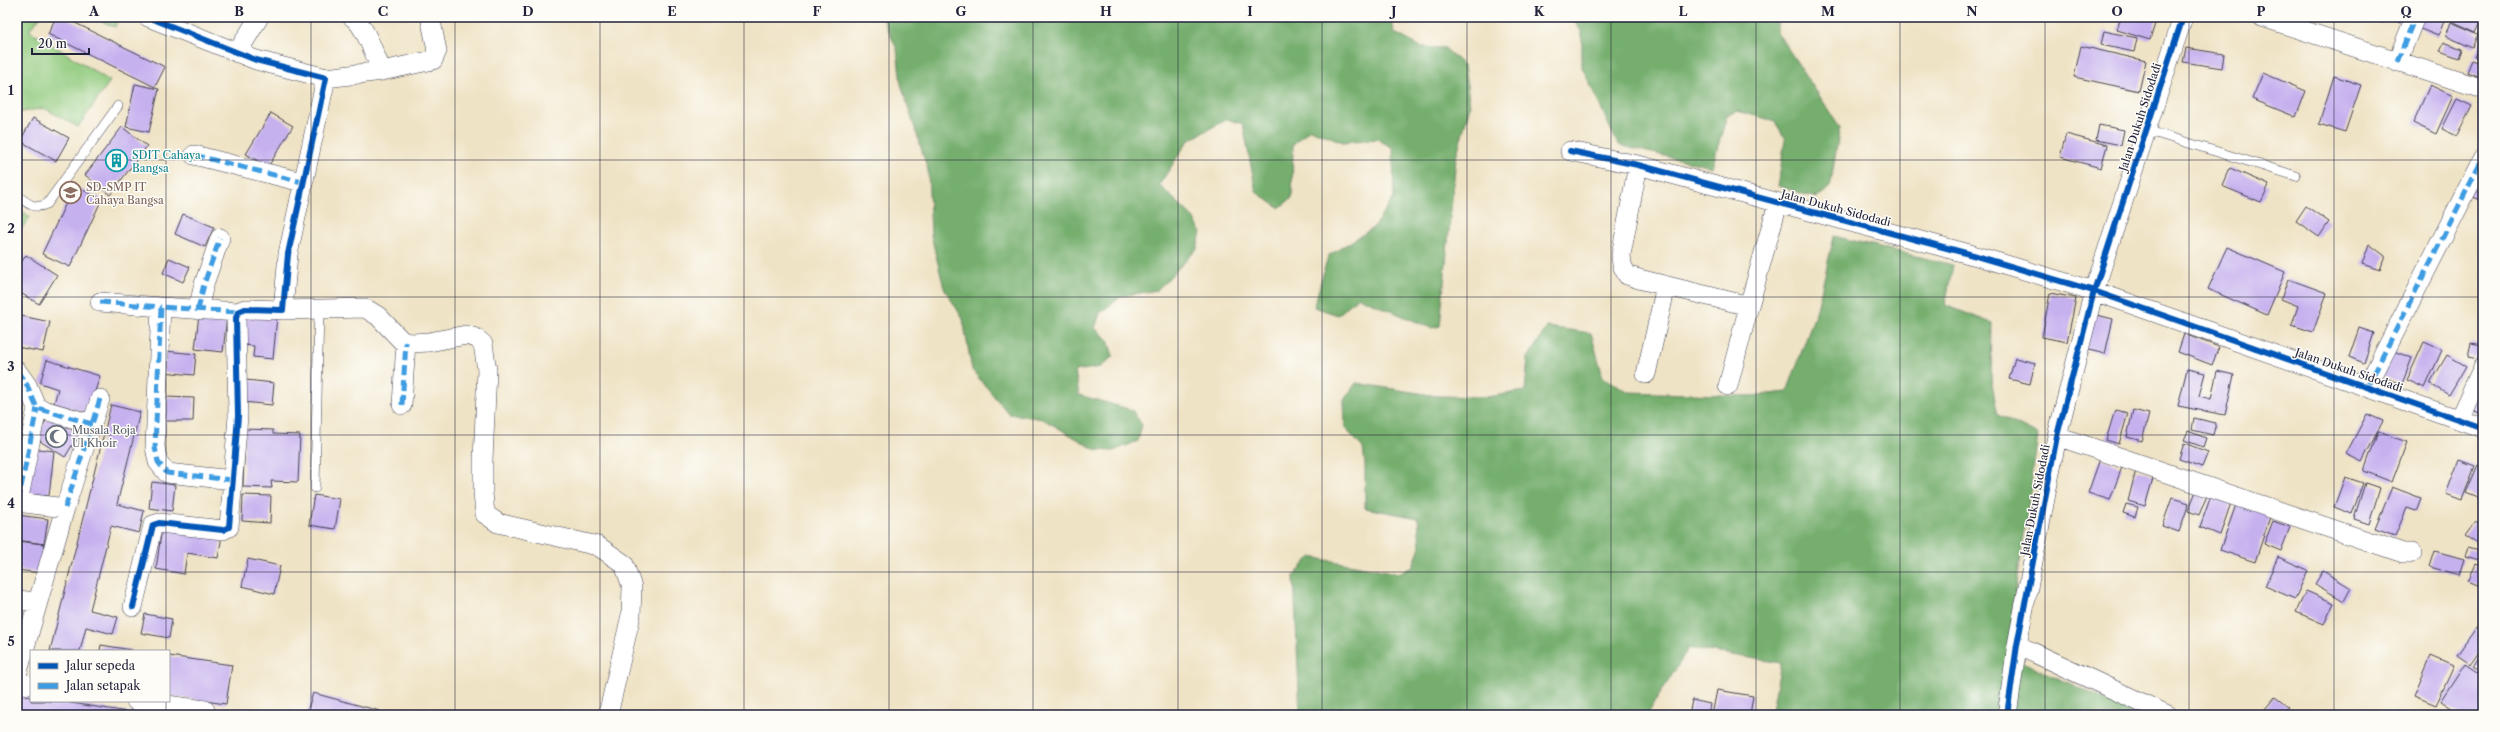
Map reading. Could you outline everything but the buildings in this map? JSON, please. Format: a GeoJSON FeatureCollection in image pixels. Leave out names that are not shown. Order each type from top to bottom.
{"type":"FeatureCollection","features":[{"type":"Feature","properties":{"kind":"street"},"geometry":{"type":"LineString","coordinates":[[148,17],[237,54],[326,78],[382,71],[434,60],[437,51],[430,21],[433,17]]}},
{"type":"Feature","properties":{"kind":"street"},"geometry":{"type":"LineString","coordinates":[[237,54],[259,17]]}},
{"type":"Feature","properties":{"kind":"street"},"geometry":{"type":"LineString","coordinates":[[352,17],[356,19],[366,36],[382,71]]}},
{"type":"Feature","properties":{"kind":"street","name":"Jalan Dukuh Sidodadi"},"geometry":{"type":"LineString","coordinates":[[2007,715],[2017,645],[2057,436],[2094,291],[2183,17]]}},
{"type":"Feature","properties":{"kind":"street"},"geometry":{"type":"LineString","coordinates":[[2262,17],[2483,89]]}},
{"type":"Feature","properties":{"kind":"street"},"geometry":{"type":"LineString","coordinates":[[2398,62],[2415,17]]}},
{"type":"Feature","properties":{"kind":"street"},"geometry":{"type":"LineString","coordinates":[[283,310],[288,254],[302,182],[326,78]]}},
{"type":"Feature","properties":{"kind":"street","name":"Jalan Dukuh Sidodadi"},"geometry":{"type":"LineString","coordinates":[[1570,151],[1638,165],[1973,255],[2094,291],[2483,428]]}},
{"type":"Feature","properties":{"kind":"street"},"geometry":{"type":"LineString","coordinates":[[194,155],[302,182]]}},
{"type":"Feature","properties":{"kind":"street"},"geometry":{"type":"LineString","coordinates":[[2367,387],[2483,158]]}},
{"type":"Feature","properties":{"kind":"street"},"geometry":{"type":"LineString","coordinates":[[1638,165],[1621,255],[1622,265],[1627,275],[1749,306]]}},
{"type":"Feature","properties":{"kind":"street"},"geometry":{"type":"LineString","coordinates":[[1728,386],[1778,203]]}},
{"type":"Feature","properties":{"kind":"street"},"geometry":{"type":"LineString","coordinates":[[198,310],[204,284],[220,238]]}},
{"type":"Feature","properties":{"kind":"street"},"geometry":{"type":"LineString","coordinates":[[1646,374],[1666,286]]}},
{"type":"Feature","properties":{"kind":"street"},"geometry":{"type":"LineString","coordinates":[[100,302],[238,312],[245,309],[283,310],[365,308],[378,316],[394,334],[406,342],[429,342],[466,335],[476,338],[483,344],[487,370],[483,493],[484,509],[489,519],[498,524],[598,546],[616,556],[628,572],[632,587],[631,615],[608,715]]}},
{"type":"Feature","properties":{"kind":"street"},"geometry":{"type":"LineString","coordinates":[[161,307],[155,415],[155,454],[158,462],[171,475],[232,480]]}},
{"type":"Feature","properties":{"kind":"street"},"geometry":{"type":"LineString","coordinates":[[133,607],[153,525],[159,523],[223,530],[229,527],[237,432],[236,318],[238,312]]}},
{"type":"Feature","properties":{"kind":"street"},"geometry":{"type":"LineString","coordinates":[[402,405],[406,342]]}},
{"type":"Feature","properties":{"kind":"street"},"geometry":{"type":"LineString","coordinates":[[2459,419],[2483,367]]}},
{"type":"Feature","properties":{"kind":"street"},"geometry":{"type":"LineString","coordinates":[[17,371],[27,385],[37,408],[18,502],[65,508]]}},
{"type":"Feature","properties":{"kind":"street"},"geometry":{"type":"LineString","coordinates":[[17,675],[65,508],[100,399]]}},
{"type":"Feature","properties":{"kind":"street"},"geometry":{"type":"LineString","coordinates":[[37,408],[92,424]]}},
{"type":"Feature","properties":{"kind":"street","name":"Jalan Dukuh Sidodadi"},"geometry":{"type":"LineString","coordinates":[[2057,436],[2257,501],[2403,553],[2412,553]]}},
{"type":"Feature","properties":{"kind":"street"},"geometry":{"type":"LineString","coordinates":[[17,600],[37,608]]}},
{"type":"Feature","properties":{"kind":"street"},"geometry":{"type":"LineString","coordinates":[[17,612],[37,608]]}},
{"type":"Feature","properties":{"kind":"street"},"geometry":{"type":"LineString","coordinates":[[2017,645],[2168,715]]}},
{"type":"Feature","properties":{"kind":"street"},"geometry":{"type":"LineString","coordinates":[[17,683],[30,685]]}},
{"type":"Feature","properties":{"kind":"street"},"geometry":{"type":"LineString","coordinates":[[144,702],[205,710],[205,715]]}},
{"type":"Feature","properties":{"kind":"lane"},"geometry":{"type":"LineString","coordinates":[[17,195],[32,206],[40,208],[46,204],[118,106]]}},
{"type":"Feature","properties":{"kind":"lane"},"geometry":{"type":"LineString","coordinates":[[2146,130],[2296,176]]}},
{"type":"Feature","properties":{"kind":"lane"},"geometry":{"type":"LineString","coordinates":[[315,488],[319,308]]}},
{"type":"Feature","properties":{"kind":"green space"},"geometry":{"type":"Polygon","coordinates":[[[17,17],[40,17],[29,30],[110,81],[78,127],[44,108],[17,113],[17,17]]]}},
{"type":"Feature","properties":{"kind":"green space"},"geometry":{"type":"Polygon","coordinates":[[[91,17],[119,17],[115,27],[91,17]]]}},
{"type":"Feature","properties":{"kind":"green space"},"geometry":{"type":"Polygon","coordinates":[[[882,17],[1390,17],[1395,33],[1421,47],[1445,48],[1464,66],[1470,106],[1456,157],[1440,326],[1431,328],[1358,297],[1338,315],[1314,307],[1328,256],[1373,228],[1394,198],[1393,148],[1377,139],[1343,142],[1310,129],[1293,144],[1292,198],[1279,208],[1256,192],[1243,124],[1227,119],[1188,141],[1159,185],[1192,216],[1201,232],[1197,249],[1157,290],[1122,296],[1100,313],[1095,328],[1108,340],[1113,356],[1101,367],[1075,371],[1079,395],[1132,410],[1142,425],[1138,441],[1113,451],[1096,450],[1043,419],[1009,414],[972,370],[963,319],[944,288],[931,235],[928,170],[901,84],[897,49],[882,17]]]}},
{"type":"Feature","properties":{"kind":"green space"},"geometry":{"type":"Polygon","coordinates":[[[1571,17],[1777,17],[1777,32],[1840,127],[1830,188],[1816,198],[1778,186],[1785,139],[1775,121],[1737,111],[1727,115],[1712,167],[1618,145],[1582,67],[1582,32],[1571,17]]]}},
{"type":"Feature","properties":{"kind":"green space"},"geometry":{"type":"Polygon","coordinates":[[[17,207],[30,217],[17,235],[17,207]]]}},
{"type":"Feature","properties":{"kind":"green space"},"geometry":{"type":"Polygon","coordinates":[[[1834,236],[1953,265],[1945,305],[1992,323],[1991,378],[1998,415],[2038,435],[2007,655],[2139,715],[1771,715],[1781,663],[1689,648],[1647,715],[1300,715],[1294,576],[1310,557],[1398,573],[1413,567],[1420,546],[1418,518],[1365,508],[1365,465],[1363,448],[1345,428],[1344,400],[1356,383],[1437,396],[1487,397],[1525,391],[1528,358],[1547,327],[1591,333],[1603,377],[1629,392],[1751,396],[1787,392],[1817,309],[1834,236]]]}},
{"type":"Feature","properties":{"kind":"marked path"},"geometry":{"type":"LineString","coordinates":[[2397,62],[2415,17]]}},
{"type":"Feature","properties":{"kind":"marked path"},"geometry":{"type":"LineString","coordinates":[[194,155],[302,182]]}},
{"type":"Feature","properties":{"kind":"marked path"},"geometry":{"type":"LineString","coordinates":[[2367,387],[2483,158]]}},
{"type":"Feature","properties":{"kind":"marked path"},"geometry":{"type":"LineString","coordinates":[[198,310],[204,284],[220,238]]}},
{"type":"Feature","properties":{"kind":"marked path"},"geometry":{"type":"LineString","coordinates":[[100,302],[161,307]]}},
{"type":"Feature","properties":{"kind":"marked path"},"geometry":{"type":"LineString","coordinates":[[233,480],[167,473],[158,462],[155,447],[161,307],[238,312]]}},
{"type":"Feature","properties":{"kind":"marked path"},"geometry":{"type":"LineString","coordinates":[[402,405],[406,342]]}},
{"type":"Feature","properties":{"kind":"marked path"},"geometry":{"type":"LineString","coordinates":[[17,371],[27,385],[37,408],[92,424]]}},
{"type":"Feature","properties":{"kind":"marked path"},"geometry":{"type":"LineString","coordinates":[[65,508],[100,399]]}},
{"type":"Feature","properties":{"kind":"marked path"},"geometry":{"type":"LineString","coordinates":[[18,502],[37,408]]}},
{"type":"Feature","properties":{"kind":"cycle path"},"geometry":{"type":"LineString","coordinates":[[133,607],[153,525],[159,523],[223,530],[229,527],[238,416],[236,318],[238,312],[245,309],[283,310],[288,254],[326,78],[256,60],[148,17]]}},
{"type":"Feature","properties":{"kind":"cycle path"},"geometry":{"type":"LineString","coordinates":[[2007,715],[2017,645],[2057,436],[2094,291],[2183,17]]}},
{"type":"Feature","properties":{"kind":"cycle path"},"geometry":{"type":"LineString","coordinates":[[1570,151],[1638,165],[1973,255],[2094,291],[2483,428]]}},
{"type":"Feature","properties":{"kind":"place","name":"SDIT Cahaya Bangsa"},"geometry":{"type":"Point","coordinates":[116,161]}},
{"type":"Feature","properties":{"kind":"place","name":"SD-SMP IT Cahaya Bangsa"},"geometry":{"type":"Point","coordinates":[70,193]}},
{"type":"Feature","properties":{"kind":"place","name":"Musala Roja Ul Khoir"},"geometry":{"type":"Point","coordinates":[57,436]}}]}
